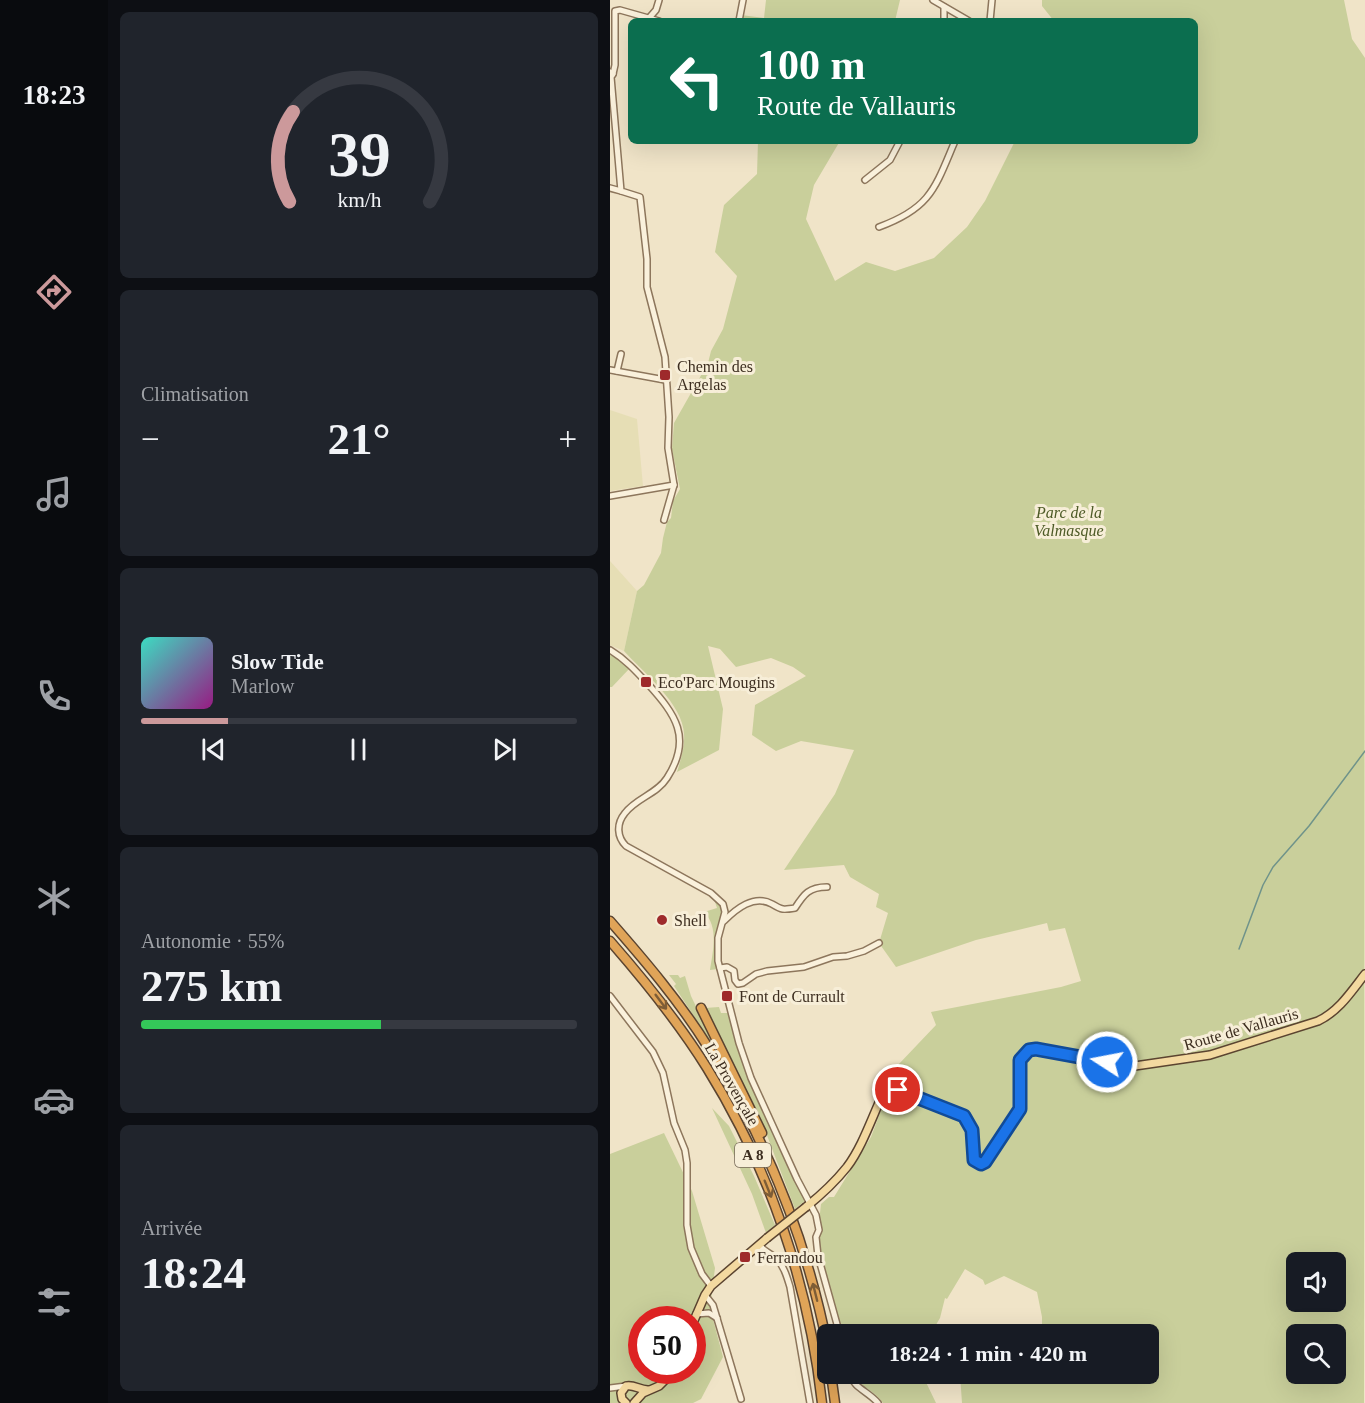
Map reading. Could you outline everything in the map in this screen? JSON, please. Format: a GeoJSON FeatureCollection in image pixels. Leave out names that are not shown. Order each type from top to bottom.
{"type":"FeatureCollection","features":[{"type":"Feature","properties":{"kind":"highway","name":"La Provençale"},"geometry":{"type":"LineString","coordinates":[[610,921],[665,987],[708,1046],[747,1115],[769,1159],[806,1260],[822,1324]]}},
{"type":"Feature","properties":{"kind":"highway","name":"La Provençale"},"geometry":{"type":"LineString","coordinates":[[610,941],[676,1022],[708,1069],[756,1161],[778,1214],[796,1270],[810,1327],[822,1403]]}},
{"type":"Feature","properties":{"kind":"highway"},"geometry":{"type":"LineString","coordinates":[[610,947],[637,972]]}},
{"type":"Feature","properties":{"kind":"highway"},"geometry":{"type":"LineString","coordinates":[[702,1008],[757,1120],[769,1159]]}},
{"type":"Feature","properties":{"kind":"highway"},"geometry":{"type":"LineString","coordinates":[[832,1384],[835,1403]]}},
{"type":"Feature","properties":{"kind":"main road","name":"Route de Vallauris"},"geometry":{"type":"LineString","coordinates":[[700,1306],[711,1286],[808,1205],[846,1167],[857,1151],[882,1096],[888,1090],[898,1090],[964,1116],[972,1130],[974,1160],[981,1164],[985,1162],[1020,1109],[1020,1060],[1029,1050],[1036,1049],[1128,1067],[1210,1055],[1330,1016],[1364,974]]}},
{"type":"Feature","properties":{"kind":"main road"},"geometry":{"type":"LineString","coordinates":[[637,1400],[648,1390],[661,1384]]}},
{"type":"Feature","properties":{"kind":"main road"},"geometry":{"type":"LineString","coordinates":[[622,1400],[626,1386],[632,1385],[638,1389],[648,1390]]}},
{"type":"Feature","properties":{"kind":"main road"},"geometry":{"type":"LineString","coordinates":[[637,1400],[638,1389]]}},
{"type":"Feature","properties":{"kind":"street"},"geometry":{"type":"LineString","coordinates":[[621,191],[611,77],[615,65],[615,11],[620,10],[649,18],[656,10],[659,0]]}},
{"type":"Feature","properties":{"kind":"street"},"geometry":{"type":"LineString","coordinates":[[740,18],[743,0]]}},
{"type":"Feature","properties":{"kind":"street"},"geometry":{"type":"LineString","coordinates":[[933,0],[963,18]]}},
{"type":"Feature","properties":{"kind":"street"},"geometry":{"type":"LineString","coordinates":[[990,18],[992,0]]}},
{"type":"Feature","properties":{"kind":"street"},"geometry":{"type":"LineString","coordinates":[[944,8],[944,18]]}},
{"type":"Feature","properties":{"kind":"street"},"geometry":{"type":"LineString","coordinates":[[865,180],[882,169],[898,144]]}},
{"type":"Feature","properties":{"kind":"street"},"geometry":{"type":"LineString","coordinates":[[880,227],[908,216],[928,198],[941,179],[954,144]]}},
{"type":"Feature","properties":{"kind":"street"},"geometry":{"type":"LineString","coordinates":[[610,188],[640,198],[647,259],[647,286],[665,357],[669,417],[668,448],[674,485],[664,520]]}},
{"type":"Feature","properties":{"kind":"street"},"geometry":{"type":"LineString","coordinates":[[621,354],[613,371],[665,380]]}},
{"type":"Feature","properties":{"kind":"street"},"geometry":{"type":"LineString","coordinates":[[610,496],[674,485]]}},
{"type":"Feature","properties":{"kind":"street"},"geometry":{"type":"LineString","coordinates":[[610,650],[624,658],[661,699],[676,717],[679,729],[676,761],[667,779],[658,789],[624,814],[619,826],[619,834],[626,846],[711,893],[723,904],[724,921],[717,949],[739,1043],[751,1078],[808,1205],[816,1215],[819,1230],[816,1237],[818,1256],[837,1324]]}},
{"type":"Feature","properties":{"kind":"street"},"geometry":{"type":"LineString","coordinates":[[610,836],[619,834]]}},
{"type":"Feature","properties":{"kind":"street"},"geometry":{"type":"LineString","coordinates":[[724,921],[743,904],[765,902],[785,910],[795,908],[807,891],[816,887],[827,887]]}},
{"type":"Feature","properties":{"kind":"street"},"geometry":{"type":"LineString","coordinates":[[720,968],[727,967],[734,971],[738,984],[756,974],[782,968],[804,967],[833,957],[864,951],[879,943]]}},
{"type":"Feature","properties":{"kind":"street"},"geometry":{"type":"LineString","coordinates":[[610,996],[653,1052],[663,1073],[674,1123],[685,1150],[687,1225],[691,1248],[702,1274],[711,1286]]}},
{"type":"Feature","properties":{"kind":"street"},"geometry":{"type":"LineString","coordinates":[[759,1245],[780,1264],[790,1287],[810,1403]]}},
{"type":"Feature","properties":{"kind":"street"},"geometry":{"type":"LineString","coordinates":[[705,1295],[713,1305],[741,1399]]}},
{"type":"Feature","properties":{"kind":"street"},"geometry":{"type":"LineString","coordinates":[[706,1313],[717,1318]]}},
{"type":"Feature","properties":{"kind":"street"},"geometry":{"type":"LineString","coordinates":[[855,1384],[858,1388],[874,1397],[878,1403]]}},
{"type":"Feature","properties":{"kind":"street"},"geometry":{"type":"LineString","coordinates":[[612,1388],[626,1386]]}},
{"type":"Feature","properties":{"kind":"street"},"geometry":{"type":"LineString","coordinates":[[612,1388],[622,1400]]}},
{"type":"Feature","properties":{"kind":"shaded area"},"geometry":{"type":"Polygon","coordinates":[[[610,410],[637,419],[643,486],[610,491],[610,410]]]}},
{"type":"Feature","properties":{"kind":"shaded area"},"geometry":{"type":"Polygon","coordinates":[[[610,561],[637,591],[624,651],[610,645],[610,561]]]}},
{"type":"Feature","properties":{"kind":"green space"},"geometry":{"type":"Polygon","coordinates":[[[766,0],[900,0],[896,18],[764,18],[766,0]]]}},
{"type":"Feature","properties":{"kind":"green space","name":"Parc de la Valmasque"},"geometry":{"type":"Polygon","coordinates":[[[1042,0],[1344,0],[1352,39],[1365,58],[1364,1403],[962,1403],[961,1384],[1159,1384],[1159,1324],[1042,1324],[1037,1292],[1004,1276],[985,1285],[983,1280],[965,1269],[947,1299],[945,1298],[936,1324],[840,1324],[820,1256],[817,1240],[821,1204],[829,1197],[834,1197],[871,1137],[898,1065],[936,1025],[931,1012],[1061,987],[1081,981],[1065,928],[1049,931],[1047,923],[976,940],[896,967],[879,943],[888,913],[876,907],[879,894],[850,877],[844,865],[784,870],[835,794],[854,750],[801,741],[776,751],[752,735],[755,705],[806,676],[793,667],[771,658],[736,667],[720,649],[708,646],[723,709],[719,750],[677,772],[684,744],[684,734],[677,711],[670,700],[624,651],[637,591],[644,585],[661,553],[667,522],[671,518],[673,501],[680,489],[672,449],[674,423],[708,363],[711,351],[723,329],[737,276],[715,252],[724,205],[757,174],[758,144],[838,144],[814,185],[806,219],[835,281],[866,262],[895,271],[934,258],[967,227],[985,201],[1014,144],[1198,144],[1198,18],[1052,18],[1042,6],[1042,0]]]}},
{"type":"Feature","properties":{"kind":"green space"},"geometry":{"type":"Polygon","coordinates":[[[741,15],[764,18],[741,18],[741,15]]]}},
{"type":"Feature","properties":{"kind":"green space"},"geometry":{"type":"Polygon","coordinates":[[[610,655],[623,661],[629,669],[612,687],[610,687],[610,655]]]}},
{"type":"Feature","properties":{"kind":"green space"},"geometry":{"type":"Polygon","coordinates":[[[714,899],[721,905],[723,913],[718,969],[710,970],[713,932],[709,918],[704,912],[717,908],[714,899]]]}},
{"type":"Feature","properties":{"kind":"green space"},"geometry":{"type":"Polygon","coordinates":[[[669,975],[678,975],[680,978],[685,976],[691,996],[719,1054],[674,986],[676,984],[669,975]]]}},
{"type":"Feature","properties":{"kind":"green space"},"geometry":{"type":"Polygon","coordinates":[[[719,1007],[721,1013],[728,1013],[754,1092],[805,1201],[795,1209],[760,1117],[705,1008],[719,1007]]]}},
{"type":"Feature","properties":{"kind":"green space"},"geometry":{"type":"Polygon","coordinates":[[[712,1108],[729,1126],[754,1176],[775,1225],[766,1233],[752,1194],[712,1108]]]}},
{"type":"Feature","properties":{"kind":"green space"},"geometry":{"type":"Polygon","coordinates":[[[664,1133],[692,1191],[715,1268],[710,1308],[723,1357],[701,1399],[693,1403],[610,1403],[610,1154],[664,1133]]]}},
{"type":"Feature","properties":{"kind":"green space"},"geometry":{"type":"Polygon","coordinates":[[[861,1384],[927,1384],[936,1403],[883,1403],[861,1384]]]}},
{"type":"Feature","properties":{"kind":"waterway"},"geometry":{"type":"LineString","coordinates":[[1239,949],[1263,885],[1273,867],[1309,826],[1365,751]]}},
{"type":"Feature","properties":{"kind":"place","name":"Chemin des Argelas"},"geometry":{"type":"Point","coordinates":[665,375]}},
{"type":"Feature","properties":{"kind":"place","name":"Eco'Parc Mougins"},"geometry":{"type":"Point","coordinates":[646,682]}},
{"type":"Feature","properties":{"kind":"place","name":"Shell"},"geometry":{"type":"Point","coordinates":[662,920]}},
{"type":"Feature","properties":{"kind":"place","name":"Font de Currault"},"geometry":{"type":"Point","coordinates":[727,996]}},
{"type":"Feature","properties":{"kind":"place","name":"Ferrandou"},"geometry":{"type":"Point","coordinates":[745,1257]}},
{"type":"Feature","properties":{"kind":"route"},"geometry":{"type":"LineString","coordinates":[[898,1090],[961,1113],[968,1120],[972,1130],[974,1160],[978,1164],[983,1164],[1018,1115],[1021,1101],[1020,1060],[1029,1050],[1036,1049],[1107,1062]]}}]}
